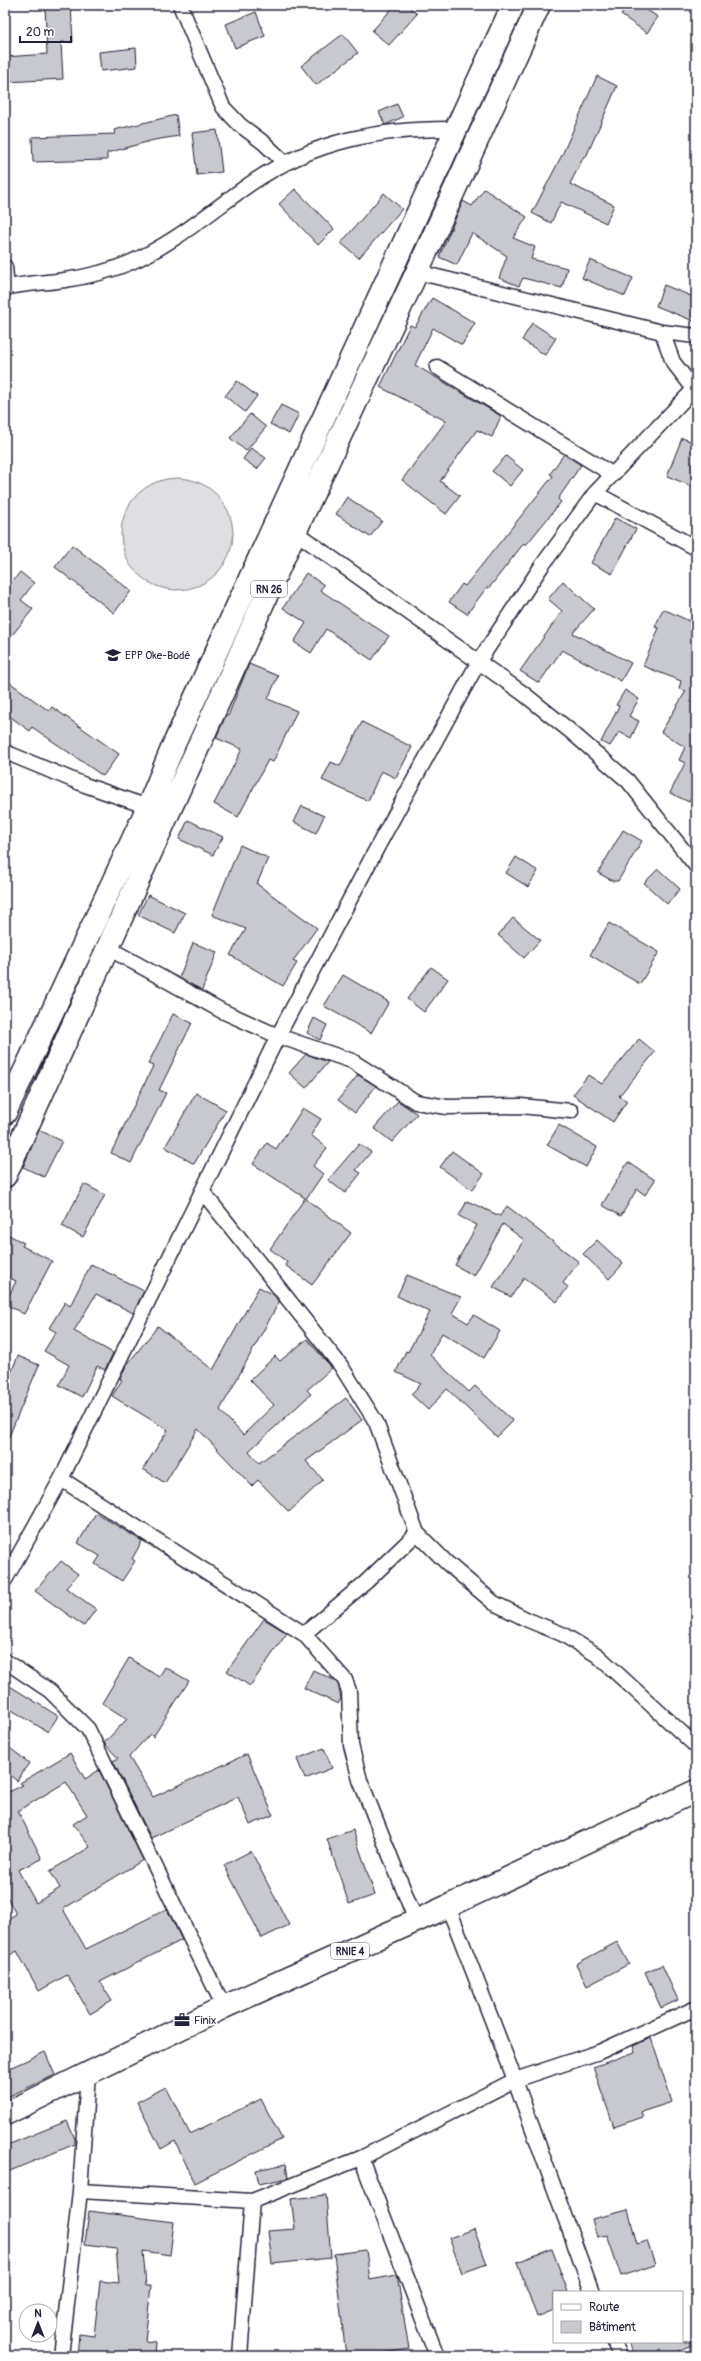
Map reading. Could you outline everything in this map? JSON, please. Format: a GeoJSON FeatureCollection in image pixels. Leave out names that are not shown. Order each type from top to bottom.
{"type":"FeatureCollection","features":[{"type":"Feature","properties":{"kind":"main road","name":"RN 26"},"geometry":{"type":"LineString","coordinates":[[5,1113],[148,808],[174,744],[513,5]]}},
{"type":"Feature","properties":{"kind":"main road","name":"RN 26"},"geometry":{"type":"LineString","coordinates":[[5,1176],[294,532],[417,272],[539,5]]}},
{"type":"Feature","properties":{"kind":"main road","name":"RNIE 4"},"geometry":{"type":"LineString","coordinates":[[5,2114],[224,2007],[416,1921],[696,1791]]}},
{"type":"Feature","properties":{"kind":"street"},"geometry":{"type":"LineString","coordinates":[[180,5],[223,107],[240,125],[264,143],[284,162]]}},
{"type":"Feature","properties":{"kind":"street"},"geometry":{"type":"LineString","coordinates":[[5,266],[6,288],[66,280],[128,263],[167,245],[252,183],[284,162],[330,144],[377,132],[421,128],[457,129]]}},
{"type":"Feature","properties":{"kind":"street"},"geometry":{"type":"LineString","coordinates":[[417,272],[662,332],[696,336]]}},
{"type":"Feature","properties":{"kind":"street"},"geometry":{"type":"LineString","coordinates":[[5,1580],[61,1479],[278,1036],[379,844],[479,661],[541,567],[595,494],[612,474],[682,402],[695,393],[673,362],[662,332]]}},
{"type":"Feature","properties":{"kind":"street"},"geometry":{"type":"LineString","coordinates":[[437,367],[612,474]]}},
{"type":"Feature","properties":{"kind":"street"},"geometry":{"type":"LineString","coordinates":[[595,494],[696,548]]}},
{"type":"Feature","properties":{"kind":"street"},"geometry":{"type":"LineString","coordinates":[[294,532],[479,661],[569,730],[628,781],[696,866]]}},
{"type":"Feature","properties":{"kind":"street"},"geometry":{"type":"LineString","coordinates":[[5,752],[85,785],[148,808]]}},
{"type":"Feature","properties":{"kind":"street"},"geometry":{"type":"LineString","coordinates":[[108,948],[222,1011],[278,1036],[352,1061],[416,1102],[447,1107],[521,1106],[571,1111]]}},
{"type":"Feature","properties":{"kind":"street"},"geometry":{"type":"LineString","coordinates":[[202,1191],[340,1366],[376,1422],[417,1533],[447,1563],[494,1603],[528,1620],[562,1634],[597,1655],[696,1746]]}},
{"type":"Feature","properties":{"kind":"street"},"geometry":{"type":"LineString","coordinates":[[61,1479],[304,1634],[348,1686],[351,1745],[360,1780],[416,1921]]}},
{"type":"Feature","properties":{"kind":"street"},"geometry":{"type":"LineString","coordinates":[[304,1634],[366,1582],[417,1533]]}},
{"type":"Feature","properties":{"kind":"street"},"geometry":{"type":"LineString","coordinates":[[5,1661],[50,1691],[88,1729],[224,2007]]}},
{"type":"Feature","properties":{"kind":"street"},"geometry":{"type":"LineString","coordinates":[[448,1906],[515,2080],[592,2291]]}},
{"type":"Feature","properties":{"kind":"street"},"geometry":{"type":"LineString","coordinates":[[80,2191],[252,2202],[361,2158],[515,2080],[599,2052],[696,2008]]}},
{"type":"Feature","properties":{"kind":"street"},"geometry":{"type":"LineString","coordinates":[[61,2356],[80,2191],[88,2074]]}},
{"type":"Feature","properties":{"kind":"street"},"geometry":{"type":"LineString","coordinates":[[361,2158],[437,2356]]}},
{"type":"Feature","properties":{"kind":"street"},"geometry":{"type":"LineString","coordinates":[[240,2356],[252,2202]]}},
{"type":"Feature","properties":{"kind":"street"},"geometry":{"type":"LineString","coordinates":[[614,2343],[620,2356]]}},
{"type":"Feature","properties":{"kind":"shaded area"},"geometry":{"type":"Polygon","coordinates":[[[177,478],[198,482],[217,494],[229,513],[233,534],[229,555],[217,574],[198,586],[177,590],[156,586],[137,574],[125,555],[121,534],[125,513],[137,494],[156,482],[177,478]]]}},
{"type":"Feature","properties":{"kind":"building"},"geometry":{"type":"Polygon","coordinates":[[[45,5],[71,5],[73,42],[61,42],[63,79],[6,82],[5,57],[47,54],[45,5]]]}},
{"type":"Feature","properties":{"kind":"building"},"geometry":{"type":"Polygon","coordinates":[[[395,5],[407,5],[417,14],[389,45],[372,31],[395,5]]]}},
{"type":"Feature","properties":{"kind":"building"},"geometry":{"type":"Polygon","coordinates":[[[628,5],[639,5],[658,17],[647,33],[621,15],[628,5]]]}},
{"type":"Feature","properties":{"kind":"building"},"geometry":{"type":"Polygon","coordinates":[[[256,12],[265,36],[235,48],[226,24],[256,12]]]}},
{"type":"Feature","properties":{"kind":"building"},"geometry":{"type":"Polygon","coordinates":[[[343,34],[358,53],[316,85],[301,66],[343,34]]]}},
{"type":"Feature","properties":{"kind":"building"},"geometry":{"type":"Polygon","coordinates":[[[136,48],[137,67],[101,71],[99,52],[136,48]]]}},
{"type":"Feature","properties":{"kind":"building"},"geometry":{"type":"Polygon","coordinates":[[[597,76],[617,86],[586,157],[584,156],[570,184],[614,205],[606,223],[561,202],[551,223],[532,213],[562,155],[597,76]]]}},
{"type":"Feature","properties":{"kind":"building"},"geometry":{"type":"Polygon","coordinates":[[[397,104],[403,117],[385,125],[379,112],[397,104]]]}},
{"type":"Feature","properties":{"kind":"building"},"geometry":{"type":"Polygon","coordinates":[[[176,115],[179,136],[154,140],[107,153],[107,160],[33,162],[32,137],[115,134],[114,130],[176,115]]]}},
{"type":"Feature","properties":{"kind":"building"},"geometry":{"type":"Polygon","coordinates":[[[217,130],[222,172],[197,175],[192,133],[217,130]]]}},
{"type":"Feature","properties":{"kind":"building"},"geometry":{"type":"Polygon","coordinates":[[[295,189],[334,229],[318,245],[279,204],[295,189]]]}},
{"type":"Feature","properties":{"kind":"building"},"geometry":{"type":"Polygon","coordinates":[[[484,189],[527,217],[513,238],[535,247],[531,259],[567,268],[562,288],[523,278],[519,286],[499,278],[507,256],[472,233],[457,265],[439,257],[463,201],[472,206],[484,189]]]}},
{"type":"Feature","properties":{"kind":"building"},"geometry":{"type":"Polygon","coordinates":[[[384,193],[402,209],[359,258],[341,243],[384,193]]]}},
{"type":"Feature","properties":{"kind":"building"},"geometry":{"type":"Polygon","coordinates":[[[590,260],[633,278],[625,296],[582,278],[590,260]]]}},
{"type":"Feature","properties":{"kind":"building"},"geometry":{"type":"Polygon","coordinates":[[[664,285],[696,298],[696,322],[656,306],[664,285]]]}},
{"type":"Feature","properties":{"kind":"building"},"geometry":{"type":"Polygon","coordinates":[[[432,298],[475,323],[462,345],[433,328],[415,365],[501,416],[492,437],[477,430],[440,481],[460,496],[446,514],[402,480],[446,421],[380,387],[410,325],[415,327],[432,298]]]}},
{"type":"Feature","properties":{"kind":"building"},"geometry":{"type":"Polygon","coordinates":[[[532,323],[556,338],[545,355],[522,340],[532,323]]]}},
{"type":"Feature","properties":{"kind":"building"},"geometry":{"type":"Polygon","coordinates":[[[237,381],[257,396],[245,412],[225,396],[237,381]]]}},
{"type":"Feature","properties":{"kind":"building"},"geometry":{"type":"Polygon","coordinates":[[[281,405],[299,414],[289,434],[270,424],[281,405]]]}},
{"type":"Feature","properties":{"kind":"building"},"geometry":{"type":"Polygon","coordinates":[[[250,414],[266,427],[246,451],[230,438],[250,414]]]}},
{"type":"Feature","properties":{"kind":"building"},"geometry":{"type":"Polygon","coordinates":[[[682,438],[696,443],[696,488],[667,476],[682,438]]]}},
{"type":"Feature","properties":{"kind":"building"},"geometry":{"type":"Polygon","coordinates":[[[251,448],[266,458],[257,469],[243,459],[251,448]]]}},
{"type":"Feature","properties":{"kind":"building"},"geometry":{"type":"Polygon","coordinates":[[[564,454],[581,465],[558,499],[561,502],[526,545],[524,543],[489,588],[487,587],[467,614],[449,602],[462,584],[465,586],[553,476],[550,474],[564,454]]]}},
{"type":"Feature","properties":{"kind":"building"},"geometry":{"type":"Polygon","coordinates":[[[506,456],[523,470],[510,486],[492,471],[506,456]]]}},
{"type":"Feature","properties":{"kind":"building"},"geometry":{"type":"Polygon","coordinates":[[[347,497],[382,521],[370,537],[336,514],[347,497]]]}},
{"type":"Feature","properties":{"kind":"building"},"geometry":{"type":"Polygon","coordinates":[[[615,518],[636,529],[612,574],[591,563],[615,518]]]}},
{"type":"Feature","properties":{"kind":"building"},"geometry":{"type":"Polygon","coordinates":[[[72,545],[131,591],[114,613],[55,567],[72,545]]]}},
{"type":"Feature","properties":{"kind":"building"},"geometry":{"type":"Polygon","coordinates":[[[20,572],[34,583],[21,600],[33,609],[5,644],[5,591],[20,572]]]}},
{"type":"Feature","properties":{"kind":"building"},"geometry":{"type":"Polygon","coordinates":[[[306,573],[324,585],[320,590],[389,636],[372,660],[326,629],[311,653],[294,642],[306,623],[283,608],[306,573]]]}},
{"type":"Feature","properties":{"kind":"building"},"geometry":{"type":"Polygon","coordinates":[[[563,581],[594,609],[573,633],[631,663],[621,681],[562,650],[539,683],[520,671],[562,611],[548,599],[563,581]]]}},
{"type":"Feature","properties":{"kind":"building"},"geometry":{"type":"Polygon","coordinates":[[[663,609],[696,624],[696,789],[689,802],[670,793],[685,763],[679,760],[685,747],[661,732],[686,691],[679,689],[681,681],[643,666],[659,628],[655,627],[663,609]]]}},
{"type":"Feature","properties":{"kind":"building"},"geometry":{"type":"Polygon","coordinates":[[[249,664],[278,676],[268,699],[297,711],[273,762],[268,760],[238,817],[214,804],[242,749],[216,738],[226,715],[228,716],[249,664]]]}},
{"type":"Feature","properties":{"kind":"building"},"geometry":{"type":"Polygon","coordinates":[[[5,679],[49,711],[52,707],[119,754],[103,776],[32,727],[30,731],[5,713],[5,679]]]}},
{"type":"Feature","properties":{"kind":"building"},"geometry":{"type":"Polygon","coordinates":[[[625,690],[639,699],[629,716],[639,721],[631,738],[619,732],[610,746],[601,742],[619,706],[616,705],[625,690]]]}},
{"type":"Feature","properties":{"kind":"building"},"geometry":{"type":"Polygon","coordinates":[[[362,722],[412,747],[396,778],[381,771],[368,801],[322,780],[331,762],[340,766],[362,722]]]}},
{"type":"Feature","properties":{"kind":"building"},"geometry":{"type":"Polygon","coordinates":[[[302,806],[324,816],[316,833],[294,822],[302,806]]]}},
{"type":"Feature","properties":{"kind":"building"},"geometry":{"type":"Polygon","coordinates":[[[188,820],[223,837],[213,855],[179,839],[188,820]]]}},
{"type":"Feature","properties":{"kind":"building"},"geometry":{"type":"Polygon","coordinates":[[[623,830],[642,841],[618,881],[613,881],[598,873],[623,830]]]}},
{"type":"Feature","properties":{"kind":"building"},"geometry":{"type":"Polygon","coordinates":[[[240,845],[268,858],[257,884],[317,928],[293,961],[297,963],[283,986],[230,955],[246,929],[212,915],[240,845]]]}},
{"type":"Feature","properties":{"kind":"building"},"geometry":{"type":"Polygon","coordinates":[[[516,857],[538,871],[528,887],[506,873],[516,857]]]}},
{"type":"Feature","properties":{"kind":"building"},"geometry":{"type":"Polygon","coordinates":[[[658,869],[680,889],[667,904],[644,883],[658,869]]]}},
{"type":"Feature","properties":{"kind":"building"},"geometry":{"type":"Polygon","coordinates":[[[148,895],[185,913],[175,933],[138,915],[148,895]]]}},
{"type":"Feature","properties":{"kind":"building"},"geometry":{"type":"Polygon","coordinates":[[[513,918],[540,940],[524,958],[498,935],[513,918]]]}},
{"type":"Feature","properties":{"kind":"building"},"geometry":{"type":"Polygon","coordinates":[[[609,923],[659,952],[640,984],[590,955],[609,923]]]}},
{"type":"Feature","properties":{"kind":"building"},"geometry":{"type":"Polygon","coordinates":[[[193,943],[217,952],[202,990],[179,978],[193,943]]]}},
{"type":"Feature","properties":{"kind":"building"},"geometry":{"type":"Polygon","coordinates":[[[431,967],[448,979],[424,1012],[407,999],[431,967]]]}},
{"type":"Feature","properties":{"kind":"building"},"geometry":{"type":"Polygon","coordinates":[[[343,975],[389,1002],[371,1033],[324,1006],[343,975]]]}},
{"type":"Feature","properties":{"kind":"building"},"geometry":{"type":"Polygon","coordinates":[[[173,1014],[192,1023],[159,1090],[166,1093],[131,1163],[111,1153],[153,1066],[148,1064],[173,1014]]]}},
{"type":"Feature","properties":{"kind":"building"},"geometry":{"type":"Polygon","coordinates":[[[314,1018],[327,1025],[320,1040],[307,1033],[314,1018]]]}},
{"type":"Feature","properties":{"kind":"building"},"geometry":{"type":"Polygon","coordinates":[[[639,1039],[655,1052],[619,1096],[627,1101],[613,1122],[573,1095],[588,1075],[602,1084],[639,1039]]]}},
{"type":"Feature","properties":{"kind":"building"},"geometry":{"type":"Polygon","coordinates":[[[306,1054],[328,1062],[306,1088],[289,1073],[306,1054]]]}},
{"type":"Feature","properties":{"kind":"building"},"geometry":{"type":"Polygon","coordinates":[[[358,1075],[376,1086],[355,1113],[338,1100],[358,1075]]]}},
{"type":"Feature","properties":{"kind":"building"},"geometry":{"type":"Polygon","coordinates":[[[196,1093],[226,1110],[194,1164],[165,1147],[196,1093]]]}},
{"type":"Feature","properties":{"kind":"building"},"geometry":{"type":"Polygon","coordinates":[[[398,1101],[417,1114],[392,1142],[374,1128],[398,1101]]]}},
{"type":"Feature","properties":{"kind":"building"},"geometry":{"type":"Polygon","coordinates":[[[303,1108],[321,1119],[311,1135],[327,1148],[313,1166],[323,1174],[306,1199],[351,1233],[312,1285],[285,1265],[287,1262],[270,1249],[305,1198],[253,1164],[267,1143],[276,1149],[303,1108]]]}},
{"type":"Feature","properties":{"kind":"building"},"geometry":{"type":"Polygon","coordinates":[[[559,1125],[597,1147],[586,1167],[547,1145],[559,1125]]]}},
{"type":"Feature","properties":{"kind":"building"},"geometry":{"type":"Polygon","coordinates":[[[39,1130],[62,1141],[44,1177],[23,1167],[39,1130]]]}},
{"type":"Feature","properties":{"kind":"building"},"geometry":{"type":"Polygon","coordinates":[[[359,1144],[371,1152],[356,1170],[361,1173],[345,1193],[328,1180],[359,1144]]]}},
{"type":"Feature","properties":{"kind":"building"},"geometry":{"type":"Polygon","coordinates":[[[452,1151],[484,1174],[472,1190],[440,1167],[452,1151]]]}},
{"type":"Feature","properties":{"kind":"building"},"geometry":{"type":"Polygon","coordinates":[[[628,1162],[655,1180],[645,1195],[637,1189],[621,1216],[602,1205],[628,1162]]]}},
{"type":"Feature","properties":{"kind":"building"},"geometry":{"type":"Polygon","coordinates":[[[84,1184],[105,1195],[83,1237],[62,1226],[84,1184]]]}},
{"type":"Feature","properties":{"kind":"building"},"geometry":{"type":"Polygon","coordinates":[[[467,1201],[500,1216],[507,1206],[579,1262],[563,1283],[568,1287],[557,1302],[524,1278],[511,1297],[493,1287],[524,1240],[503,1224],[474,1276],[455,1265],[477,1225],[459,1216],[467,1201]]]}},
{"type":"Feature","properties":{"kind":"building"},"geometry":{"type":"Polygon","coordinates":[[[5,1233],[24,1243],[22,1246],[52,1261],[24,1314],[5,1304],[16,1281],[5,1276],[5,1233]]]}},
{"type":"Feature","properties":{"kind":"building"},"geometry":{"type":"Polygon","coordinates":[[[597,1240],[623,1264],[609,1279],[583,1254],[597,1240]]]}},
{"type":"Feature","properties":{"kind":"building"},"geometry":{"type":"Polygon","coordinates":[[[91,1264],[144,1291],[133,1313],[96,1294],[74,1331],[113,1353],[105,1370],[97,1366],[82,1397],[59,1385],[69,1365],[44,1351],[56,1332],[49,1328],[65,1302],[70,1306],[91,1264]]]}},
{"type":"Feature","properties":{"kind":"building"},"geometry":{"type":"Polygon","coordinates":[[[407,1275],[461,1297],[452,1313],[468,1323],[474,1315],[500,1331],[484,1358],[442,1333],[430,1355],[469,1392],[475,1386],[513,1421],[497,1437],[447,1389],[428,1410],[411,1394],[421,1384],[396,1372],[406,1351],[408,1352],[430,1312],[397,1296],[407,1275]]]}},
{"type":"Feature","properties":{"kind":"building"},"geometry":{"type":"Polygon","coordinates":[[[259,1287],[274,1295],[279,1302],[220,1410],[243,1435],[274,1405],[250,1380],[275,1356],[280,1361],[307,1339],[332,1368],[307,1390],[311,1394],[249,1451],[259,1463],[346,1398],[362,1420],[306,1461],[323,1480],[289,1512],[258,1480],[252,1486],[198,1429],[165,1483],[143,1469],[168,1430],[112,1396],[122,1380],[120,1379],[126,1366],[158,1326],[213,1370],[259,1287]]]}},
{"type":"Feature","properties":{"kind":"building"},"geometry":{"type":"Polygon","coordinates":[[[18,1356],[39,1365],[5,1446],[5,1387],[18,1356]]]}},
{"type":"Feature","properties":{"kind":"building"},"geometry":{"type":"Polygon","coordinates":[[[96,1513],[142,1541],[132,1559],[135,1561],[122,1581],[95,1564],[100,1556],[78,1543],[96,1513]]]}},
{"type":"Feature","properties":{"kind":"building"},"geometry":{"type":"Polygon","coordinates":[[[61,1561],[78,1574],[66,1588],[96,1609],[84,1626],[35,1591],[61,1561]]]}},
{"type":"Feature","properties":{"kind":"building"},"geometry":{"type":"Polygon","coordinates":[[[264,1619],[287,1633],[250,1686],[227,1671],[264,1619]]]}},
{"type":"Feature","properties":{"kind":"building"},"geometry":{"type":"Polygon","coordinates":[[[129,1658],[159,1677],[165,1667],[189,1681],[153,1737],[150,1734],[129,1757],[153,1797],[247,1754],[273,1815],[250,1825],[238,1797],[151,1838],[113,1761],[118,1758],[104,1743],[127,1719],[102,1703],[129,1658]]]}},
{"type":"Feature","properties":{"kind":"building"},"geometry":{"type":"Polygon","coordinates":[[[313,1670],[334,1680],[338,1684],[341,1698],[338,1704],[304,1688],[313,1670]]]}},
{"type":"Feature","properties":{"kind":"building"},"geometry":{"type":"Polygon","coordinates":[[[5,1683],[58,1716],[48,1732],[5,1706],[5,1683]]]}},
{"type":"Feature","properties":{"kind":"building"},"geometry":{"type":"Polygon","coordinates":[[[5,1744],[29,1763],[17,1781],[5,1771],[5,1744]]]}},
{"type":"Feature","properties":{"kind":"building"},"geometry":{"type":"Polygon","coordinates":[[[324,1748],[332,1768],[305,1779],[297,1759],[324,1748]]]}},
{"type":"Feature","properties":{"kind":"building"},"geometry":{"type":"Polygon","coordinates":[[[70,1753],[85,1779],[99,1770],[143,1860],[63,1909],[86,1949],[167,1909],[182,1940],[100,1982],[112,2001],[90,2014],[67,1975],[39,1991],[17,1951],[5,1958],[5,1921],[16,1914],[5,1893],[5,1784],[9,1792],[23,1785],[20,1783],[70,1753]],[[66,1782],[18,1811],[42,1859],[18,1870],[36,1903],[60,1888],[50,1871],[90,1847],[73,1824],[87,1815],[66,1782]]]}},
{"type":"Feature","properties":{"kind":"building"},"geometry":{"type":"Polygon","coordinates":[[[353,1830],[375,1895],[349,1904],[327,1839],[353,1830]]]}},
{"type":"Feature","properties":{"kind":"building"},"geometry":{"type":"Polygon","coordinates":[[[251,1851],[289,1925],[262,1938],[224,1865],[251,1851]]]}},
{"type":"Feature","properties":{"kind":"building"},"geometry":{"type":"Polygon","coordinates":[[[617,1942],[629,1964],[587,1986],[576,1964],[617,1942]]]}},
{"type":"Feature","properties":{"kind":"building"},"geometry":{"type":"Polygon","coordinates":[[[662,1965],[678,2000],[661,2008],[645,1972],[662,1965]]]}},
{"type":"Feature","properties":{"kind":"building"},"geometry":{"type":"Polygon","coordinates":[[[651,2038],[672,2102],[641,2112],[643,2117],[614,2127],[593,2067],[635,2052],[633,2046],[651,2038]]]}},
{"type":"Feature","properties":{"kind":"building"},"geometry":{"type":"Polygon","coordinates":[[[45,2052],[55,2075],[5,2098],[5,2070],[45,2052]]]}},
{"type":"Feature","properties":{"kind":"building"},"geometry":{"type":"Polygon","coordinates":[[[166,2087],[190,2134],[261,2099],[282,2139],[195,2183],[175,2141],[161,2149],[137,2102],[166,2087]]]}},
{"type":"Feature","properties":{"kind":"building"},"geometry":{"type":"Polygon","coordinates":[[[67,2121],[75,2139],[75,2144],[5,2173],[5,2146],[67,2121]]]}},
{"type":"Feature","properties":{"kind":"building"},"geometry":{"type":"Polygon","coordinates":[[[286,2164],[288,2178],[259,2184],[256,2170],[286,2164]]]}},
{"type":"Feature","properties":{"kind":"building"},"geometry":{"type":"Polygon","coordinates":[[[326,2195],[331,2258],[272,2264],[268,2231],[295,2229],[291,2199],[326,2195]]]}},
{"type":"Feature","properties":{"kind":"building"},"geometry":{"type":"Polygon","coordinates":[[[628,2210],[637,2244],[647,2241],[655,2265],[621,2276],[607,2235],[597,2237],[592,2219],[628,2210]]]}},
{"type":"Feature","properties":{"kind":"building"},"geometry":{"type":"Polygon","coordinates":[[[89,2211],[174,2222],[170,2255],[143,2251],[146,2286],[151,2286],[145,2341],[155,2342],[154,2356],[77,2356],[79,2334],[94,2336],[100,2281],[119,2283],[116,2248],[85,2244],[89,2211]]]}},
{"type":"Feature","properties":{"kind":"building"},"geometry":{"type":"Polygon","coordinates":[[[474,2229],[487,2264],[462,2273],[449,2238],[474,2229]]]}},
{"type":"Feature","properties":{"kind":"building"},"geometry":{"type":"Polygon","coordinates":[[[552,2249],[568,2291],[553,2291],[553,2310],[537,2317],[517,2262],[552,2249]]]}},
{"type":"Feature","properties":{"kind":"building"},"geometry":{"type":"Polygon","coordinates":[[[366,2250],[370,2280],[397,2275],[409,2349],[364,2356],[346,2356],[334,2254],[366,2250]]]}},
{"type":"Feature","properties":{"kind":"building"},"geometry":{"type":"Polygon","coordinates":[[[696,2342],[669,2356],[635,2356],[629,2343],[696,2342]]]}},
{"type":"Feature","properties":{"kind":"place","name":"EPP Oke-Bodé"},"geometry":{"type":"Point","coordinates":[113,655]}},
{"type":"Feature","properties":{"kind":"place","name":"Finix"},"geometry":{"type":"Point","coordinates":[182,2020]}}]}
